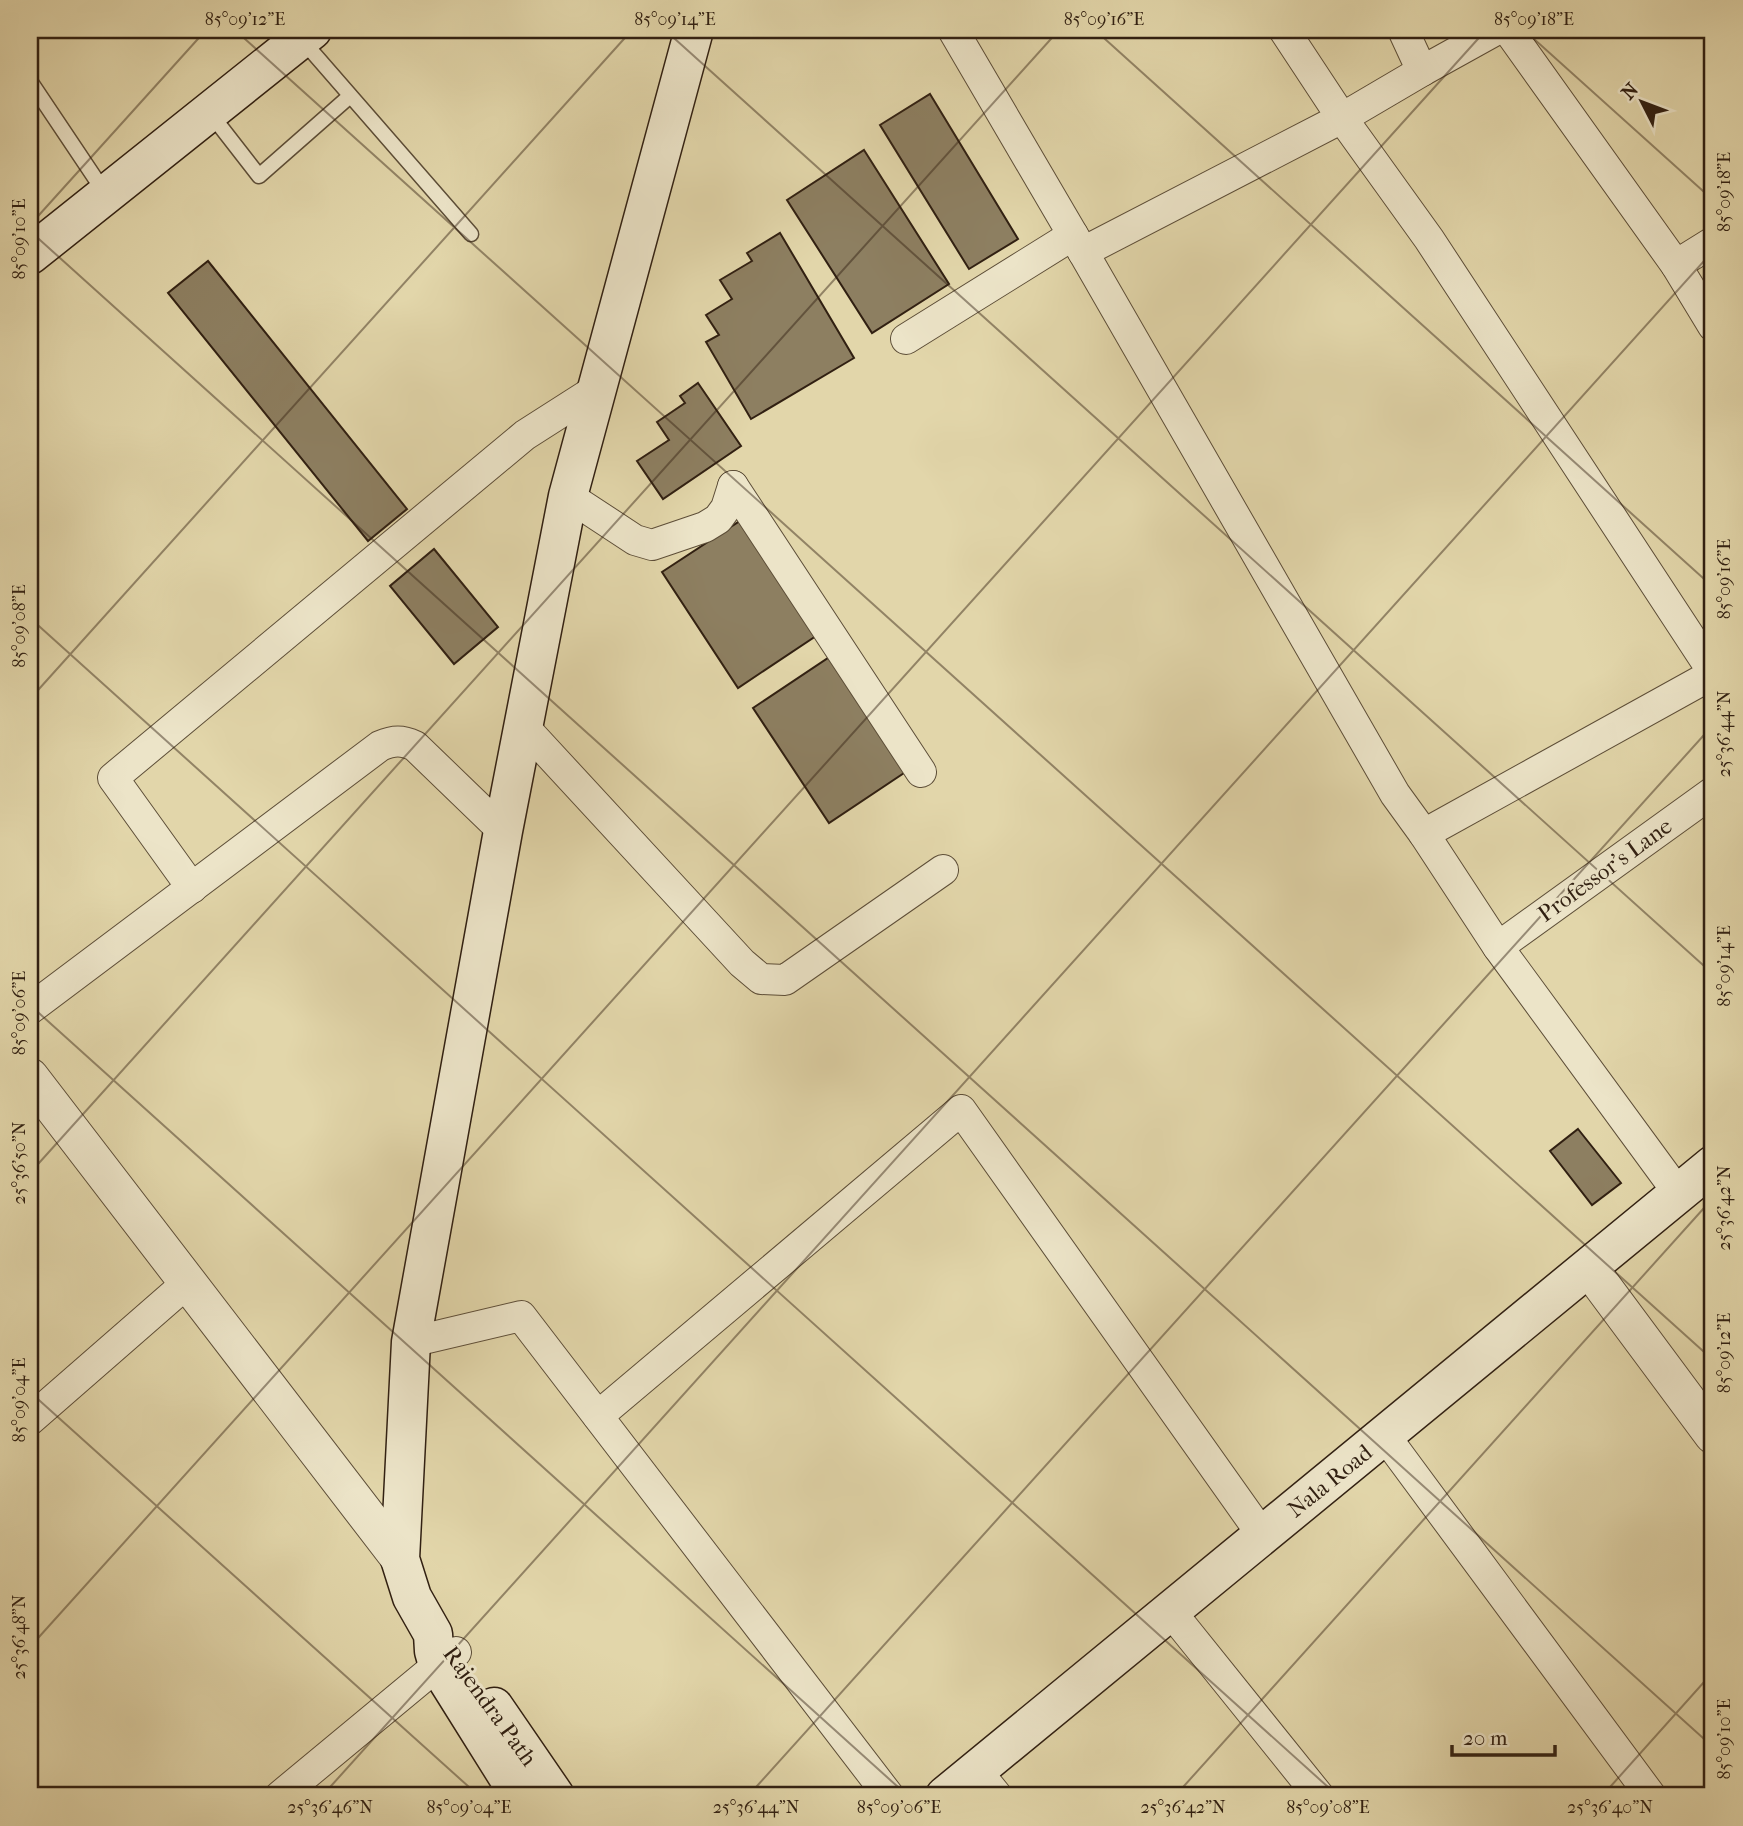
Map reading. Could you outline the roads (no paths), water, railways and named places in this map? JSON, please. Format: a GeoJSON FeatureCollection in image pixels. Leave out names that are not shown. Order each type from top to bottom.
{"type":"FeatureCollection","features":[{"type":"Feature","properties":{"kind":"main road"},"geometry":{"type":"LineString","coordinates":[[442,1650],[412,1597],[400,1559],[411,1342],[503,831],[568,496],[694,30]]}},
{"type":"Feature","properties":{"kind":"main road"},"geometry":{"type":"LineString","coordinates":[[30,255],[307,34]]}},
{"type":"Feature","properties":{"kind":"main road","name":"Nala Road"},"geometry":{"type":"LineString","coordinates":[[945,1796],[987,1783],[1171,1612],[1713,1166]]}},
{"type":"Feature","properties":{"kind":"main road","name":"Rajendra Path"},"geometry":{"type":"LineString","coordinates":[[442,1650],[520,1796]]}},
{"type":"Feature","properties":{"kind":"main road","name":"Rajendra Path"},"geometry":{"type":"LineString","coordinates":[[442,1650],[555,1796]]}},
{"type":"Feature","properties":{"kind":"street"},"geometry":{"type":"LineString","coordinates":[[953,30],[1395,794],[1498,947],[1679,1194]]}},
{"type":"Feature","properties":{"kind":"street"},"geometry":{"type":"LineString","coordinates":[[1284,30],[1342,118],[1429,239],[1713,673],[1424,834]]}},
{"type":"Feature","properties":{"kind":"street"},"geometry":{"type":"LineString","coordinates":[[1403,30],[1422,71]]}},
{"type":"Feature","properties":{"kind":"street"},"geometry":{"type":"LineString","coordinates":[[906,339],[1078,243],[1342,118],[1496,30]]}},
{"type":"Feature","properties":{"kind":"street"},"geometry":{"type":"LineString","coordinates":[[1508,30],[1676,265],[1713,326]]}},
{"type":"Feature","properties":{"kind":"street"},"geometry":{"type":"LineString","coordinates":[[1676,265],[1713,242]]}},
{"type":"Feature","properties":{"kind":"street"},"geometry":{"type":"LineString","coordinates":[[192,888],[113,778],[526,435],[597,389]]}},
{"type":"Feature","properties":{"kind":"street"},"geometry":{"type":"LineString","coordinates":[[568,496],[635,540],[652,545],[705,527],[718,519],[726,508],[733,486],[921,772]]}},
{"type":"Feature","properties":{"kind":"street"},"geometry":{"type":"LineString","coordinates":[[524,727],[742,963],[761,979],[785,980],[943,870]]}},
{"type":"Feature","properties":{"kind":"street"},"geometry":{"type":"LineString","coordinates":[[30,1009],[380,746],[392,741],[403,741],[415,746],[503,831]]}},
{"type":"Feature","properties":{"kind":"street","name":"Professor's Lane"},"geometry":{"type":"LineString","coordinates":[[1498,947],[1713,792]]}},
{"type":"Feature","properties":{"kind":"street"},"geometry":{"type":"LineString","coordinates":[[30,1077],[400,1559]]}},
{"type":"Feature","properties":{"kind":"street"},"geometry":{"type":"LineString","coordinates":[[598,1416],[961,1110],[1263,1536]]}},
{"type":"Feature","properties":{"kind":"street"},"geometry":{"type":"LineString","coordinates":[[1589,1268],[1713,1436]]}},
{"type":"Feature","properties":{"kind":"street"},"geometry":{"type":"LineString","coordinates":[[30,1420],[187,1283]]}},
{"type":"Feature","properties":{"kind":"street"},"geometry":{"type":"LineString","coordinates":[[411,1342],[521,1315],[889,1796]]}},
{"type":"Feature","properties":{"kind":"street"},"geometry":{"type":"LineString","coordinates":[[1385,1436],[1651,1796]]}},
{"type":"Feature","properties":{"kind":"street"},"geometry":{"type":"LineString","coordinates":[[1171,1612],[1319,1796]]}},
{"type":"Feature","properties":{"kind":"street"},"geometry":{"type":"LineString","coordinates":[[280,1796],[442,1650]]}},
{"type":"Feature","properties":{"kind":"lane"},"geometry":{"type":"LineString","coordinates":[[307,34],[350,96],[471,234]]}},
{"type":"Feature","properties":{"kind":"lane"},"geometry":{"type":"LineString","coordinates":[[30,81],[106,195]]}},
{"type":"Feature","properties":{"kind":"lane"},"geometry":{"type":"LineString","coordinates":[[209,112],[259,176],[350,96]]}}]}
